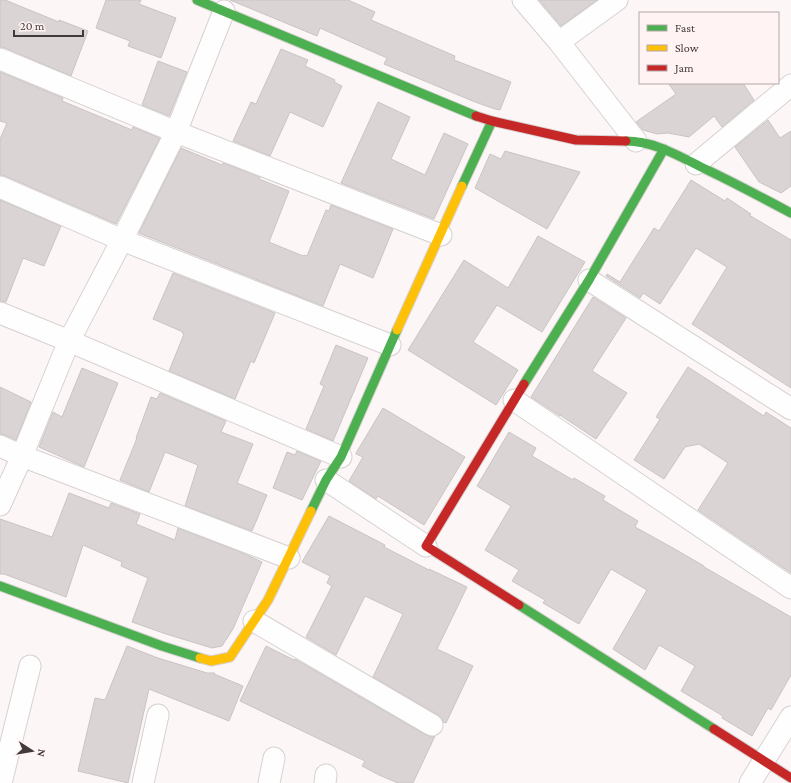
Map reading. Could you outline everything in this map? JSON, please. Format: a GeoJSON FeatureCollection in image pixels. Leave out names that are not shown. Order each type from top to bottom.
{"type":"FeatureCollection","features":[{"type":"Feature","properties":{"kind":"street"},"geometry":{"type":"LineString","coordinates":[[197,0],[492,122],[576,140],[636,140],[664,149],[791,213]]}},
{"type":"Feature","properties":{"kind":"street"},"geometry":{"type":"LineString","coordinates":[[523,0],[559,42],[636,140]]}},
{"type":"Feature","properties":{"kind":"street"},"geometry":{"type":"LineString","coordinates":[[559,42],[617,0]]}},
{"type":"Feature","properties":{"kind":"street"},"geometry":{"type":"LineString","coordinates":[[0,505],[22,456],[69,341],[176,132],[224,11]]}},
{"type":"Feature","properties":{"kind":"street"},"geometry":{"type":"LineString","coordinates":[[0,59],[176,132],[441,235]]}},
{"type":"Feature","properties":{"kind":"street"},"geometry":{"type":"LineString","coordinates":[[696,164],[791,85]]}},
{"type":"Feature","properties":{"kind":"street"},"geometry":{"type":"LineString","coordinates":[[0,586],[162,646],[211,661],[230,657],[268,600],[326,480],[341,457],[390,345],[492,122]]}},
{"type":"Feature","properties":{"kind":"street"},"geometry":{"type":"LineString","coordinates":[[426,546],[514,400],[589,280],[664,149]]}},
{"type":"Feature","properties":{"kind":"street"},"geometry":{"type":"LineString","coordinates":[[0,187],[122,240],[390,345]]}},
{"type":"Feature","properties":{"kind":"street"},"geometry":{"type":"LineString","coordinates":[[589,280],[791,409]]}},
{"type":"Feature","properties":{"kind":"street"},"geometry":{"type":"LineString","coordinates":[[0,314],[69,341],[341,457]]}},
{"type":"Feature","properties":{"kind":"street"},"geometry":{"type":"LineString","coordinates":[[514,400],[791,588]]}},
{"type":"Feature","properties":{"kind":"street"},"geometry":{"type":"LineString","coordinates":[[0,446],[22,456],[289,558]]}},
{"type":"Feature","properties":{"kind":"street"},"geometry":{"type":"LineString","coordinates":[[326,480],[426,546],[791,778]]}},
{"type":"Feature","properties":{"kind":"street"},"geometry":{"type":"LineString","coordinates":[[254,621],[432,725]]}},
{"type":"Feature","properties":{"kind":"street"},"geometry":{"type":"LineString","coordinates":[[2,783],[30,666]]}},
{"type":"Feature","properties":{"kind":"street"},"geometry":{"type":"LineString","coordinates":[[143,783],[158,715]]}},
{"type":"Feature","properties":{"kind":"street"},"geometry":{"type":"LineString","coordinates":[[750,783],[791,717]]}},
{"type":"Feature","properties":{"kind":"street"},"geometry":{"type":"LineString","coordinates":[[270,783],[274,758]]}},
{"type":"Feature","properties":{"kind":"building"},"geometry":{"type":"Polygon","coordinates":[[[0,0],[5,0],[59,22],[59,20],[88,31],[71,76],[0,47],[0,0]]]}},
{"type":"Feature","properties":{"kind":"building"},"geometry":{"type":"Polygon","coordinates":[[[106,0],[141,0],[139,4],[176,18],[161,58],[128,46],[130,41],[96,28],[106,0]]]}},
{"type":"Feature","properties":{"kind":"building"},"geometry":{"type":"Polygon","coordinates":[[[230,0],[348,0],[375,12],[371,20],[455,56],[454,60],[511,82],[500,110],[495,109],[384,64],[387,58],[320,28],[317,36],[230,0]]]}},
{"type":"Feature","properties":{"kind":"building"},"geometry":{"type":"Polygon","coordinates":[[[539,0],[597,0],[561,26],[539,0]]]}},
{"type":"Feature","properties":{"kind":"building"},"geometry":{"type":"Polygon","coordinates":[[[281,49],[308,60],[305,66],[335,80],[334,82],[342,86],[323,127],[290,112],[270,156],[233,141],[251,102],[256,104],[281,49]]]}},
{"type":"Feature","properties":{"kind":"building"},"geometry":{"type":"Polygon","coordinates":[[[158,61],[187,72],[169,116],[142,105],[158,61]]]}},
{"type":"Feature","properties":{"kind":"building"},"geometry":{"type":"Polygon","coordinates":[[[0,72],[63,98],[62,101],[132,130],[133,127],[160,138],[116,224],[0,175],[0,139],[7,123],[0,121],[0,72]]]}},
{"type":"Feature","properties":{"kind":"building"},"geometry":{"type":"Polygon","coordinates":[[[669,84],[744,84],[754,100],[722,127],[714,116],[689,137],[668,133],[657,134],[643,130],[636,122],[676,94],[669,84]]]}},
{"type":"Feature","properties":{"kind":"building"},"geometry":{"type":"Polygon","coordinates":[[[378,102],[410,117],[391,159],[425,175],[444,133],[468,144],[434,219],[341,183],[378,102]]]}},
{"type":"Feature","properties":{"kind":"building"},"geometry":{"type":"Polygon","coordinates":[[[768,120],[780,138],[791,131],[791,186],[781,193],[759,182],[735,147],[768,120]]]}},
{"type":"Feature","properties":{"kind":"building"},"geometry":{"type":"Polygon","coordinates":[[[181,148],[222,165],[223,163],[260,177],[259,179],[289,191],[269,242],[303,256],[307,256],[326,210],[329,211],[331,205],[393,229],[373,278],[340,264],[323,306],[139,233],[181,148]]]}},
{"type":"Feature","properties":{"kind":"building"},"geometry":{"type":"Polygon","coordinates":[[[505,151],[580,172],[547,229],[475,188],[490,154],[501,159],[505,151]]]}},
{"type":"Feature","properties":{"kind":"building"},"geometry":{"type":"Polygon","coordinates":[[[691,180],[725,201],[727,198],[751,214],[749,215],[791,240],[791,388],[692,324],[727,267],[696,248],[660,304],[643,293],[640,298],[606,276],[607,274],[620,282],[654,228],[659,231],[691,180]]]}},
{"type":"Feature","properties":{"kind":"building"},"geometry":{"type":"Polygon","coordinates":[[[0,200],[61,226],[44,266],[23,258],[6,302],[0,301],[0,200]]]}},
{"type":"Feature","properties":{"kind":"building"},"geometry":{"type":"Polygon","coordinates":[[[538,236],[585,262],[542,332],[497,305],[473,342],[518,370],[496,405],[408,350],[464,260],[508,288],[538,236]]]}},
{"type":"Feature","properties":{"kind":"building"},"geometry":{"type":"Polygon","coordinates":[[[173,273],[275,313],[254,363],[251,361],[235,399],[169,371],[184,334],[182,333],[183,332],[153,319],[173,273]]]}},
{"type":"Feature","properties":{"kind":"building"},"geometry":{"type":"Polygon","coordinates":[[[593,297],[626,318],[592,371],[627,393],[596,439],[531,397],[593,297]]]}},
{"type":"Feature","properties":{"kind":"building"},"geometry":{"type":"Polygon","coordinates":[[[336,345],[368,358],[333,441],[306,429],[324,386],[320,384],[336,345]]]}},
{"type":"Feature","properties":{"kind":"building"},"geometry":{"type":"Polygon","coordinates":[[[688,367],[764,416],[766,412],[791,428],[791,573],[698,510],[728,463],[699,444],[685,447],[664,479],[634,460],[660,419],[656,417],[688,367]]]}},
{"type":"Feature","properties":{"kind":"building"},"geometry":{"type":"Polygon","coordinates":[[[82,368],[118,383],[84,467],[39,447],[53,412],[62,417],[82,368]]]}},
{"type":"Feature","properties":{"kind":"building"},"geometry":{"type":"Polygon","coordinates":[[[0,387],[31,402],[16,440],[0,434],[0,387]]]}},
{"type":"Feature","properties":{"kind":"building"},"geometry":{"type":"Polygon","coordinates":[[[160,393],[226,421],[221,432],[253,444],[237,483],[267,495],[252,531],[185,506],[198,465],[165,452],[149,492],[120,480],[137,438],[151,397],[157,399],[160,393]]]}},
{"type":"Feature","properties":{"kind":"building"},"geometry":{"type":"Polygon","coordinates":[[[383,408],[465,457],[424,525],[378,496],[376,499],[349,481],[363,457],[356,453],[383,408]]]}},
{"type":"Feature","properties":{"kind":"building"},"geometry":{"type":"Polygon","coordinates":[[[509,432],[536,448],[532,456],[573,480],[574,478],[605,496],[603,500],[638,521],[635,527],[791,617],[791,675],[771,710],[768,708],[752,736],[722,718],[723,716],[681,691],[695,666],[659,645],[645,670],[613,649],[647,590],[611,569],[579,624],[543,603],[545,600],[512,581],[519,570],[485,550],[511,506],[477,486],[509,432]]]}},
{"type":"Feature","properties":{"kind":"building"},"geometry":{"type":"Polygon","coordinates":[[[297,451],[321,461],[302,500],[273,488],[287,452],[295,455],[297,451]]]}},
{"type":"Feature","properties":{"kind":"building"},"geometry":{"type":"Polygon","coordinates":[[[69,493],[109,508],[111,503],[140,514],[136,524],[175,540],[178,528],[243,553],[262,562],[233,629],[222,646],[212,648],[132,622],[148,578],[121,566],[122,562],[83,545],[66,597],[4,574],[0,574],[0,519],[52,537],[69,493]]]}},
{"type":"Feature","properties":{"kind":"building"},"geometry":{"type":"Polygon","coordinates":[[[329,516],[385,545],[384,547],[467,587],[437,649],[473,666],[446,723],[443,722],[438,715],[373,677],[403,614],[365,596],[336,655],[306,637],[332,586],[327,583],[330,576],[302,562],[329,516]]]}},
{"type":"Feature","properties":{"kind":"building"},"geometry":{"type":"Polygon","coordinates":[[[127,646],[158,658],[207,673],[215,673],[214,674],[243,686],[229,721],[149,689],[128,783],[78,771],[95,698],[105,700],[127,646]]]}},
{"type":"Feature","properties":{"kind":"building"},"geometry":{"type":"Polygon","coordinates":[[[266,646],[294,660],[295,659],[426,735],[432,737],[435,736],[413,783],[398,783],[379,775],[362,766],[365,761],[240,701],[266,646]]]}},
{"type":"Feature","properties":{"kind":"traffic: fast"},"geometry":{"type":"LineString","coordinates":[[197,0],[476,116]]}},
{"type":"Feature","properties":{"kind":"traffic: fast"},"geometry":{"type":"LineString","coordinates":[[462,186],[492,121]]}},
{"type":"Feature","properties":{"kind":"traffic: fast"},"geometry":{"type":"LineString","coordinates":[[626,141],[646,143],[674,154],[735,183],[791,213]]}},
{"type":"Feature","properties":{"kind":"traffic: fast"},"geometry":{"type":"LineString","coordinates":[[524,384],[589,280],[664,149]]}},
{"type":"Feature","properties":{"kind":"traffic: fast"},"geometry":{"type":"LineString","coordinates":[[311,511],[326,480],[341,457],[397,330]]}},
{"type":"Feature","properties":{"kind":"traffic: fast"},"geometry":{"type":"LineString","coordinates":[[0,586],[162,646],[200,658]]}},
{"type":"Feature","properties":{"kind":"traffic: fast"},"geometry":{"type":"LineString","coordinates":[[519,605],[714,729]]}},
{"type":"Feature","properties":{"kind":"traffic: slow"},"geometry":{"type":"LineString","coordinates":[[397,330],[462,186]]}},
{"type":"Feature","properties":{"kind":"traffic: slow"},"geometry":{"type":"LineString","coordinates":[[200,658],[211,661],[230,657],[268,600],[311,511]]}},
{"type":"Feature","properties":{"kind":"traffic: jam"},"geometry":{"type":"LineString","coordinates":[[476,116],[576,140],[626,141]]}},
{"type":"Feature","properties":{"kind":"traffic: jam"},"geometry":{"type":"LineString","coordinates":[[519,605],[426,546],[524,384]]}},
{"type":"Feature","properties":{"kind":"traffic: jam"},"geometry":{"type":"LineString","coordinates":[[714,729],[791,778]]}}]}
